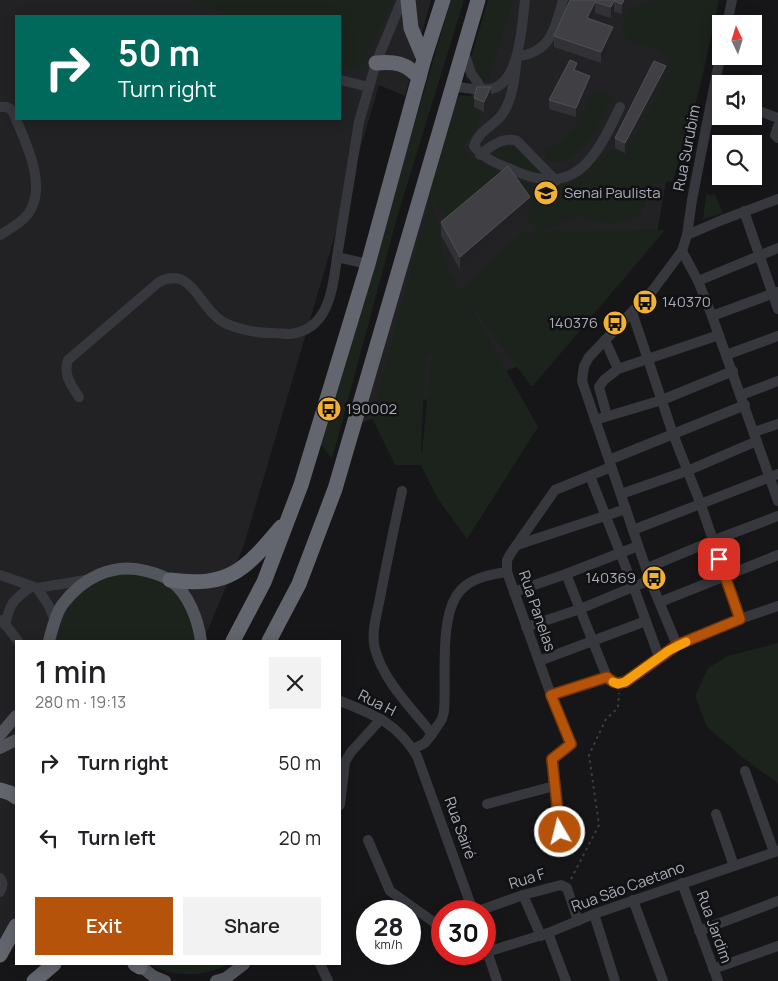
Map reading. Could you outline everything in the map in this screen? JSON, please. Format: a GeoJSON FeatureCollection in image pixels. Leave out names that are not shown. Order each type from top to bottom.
{"type":"FeatureCollection","features":[{"type":"Feature","properties":{"kind":"highway"},"geometry":{"type":"LineString","coordinates":[[408,0],[411,28],[424,59]]}},
{"type":"Feature","properties":{"kind":"highway"},"geometry":{"type":"LineString","coordinates":[[234,640],[264,582],[301,485],[368,264],[424,59],[443,0]]}},
{"type":"Feature","properties":{"kind":"highway"},"geometry":{"type":"LineString","coordinates":[[270,640],[299,584],[335,489],[478,0]]}},
{"type":"Feature","properties":{"kind":"highway"},"geometry":{"type":"LineString","coordinates":[[376,63],[398,63],[409,68],[419,78]]}},
{"type":"Feature","properties":{"kind":"highway"},"geometry":{"type":"LineString","coordinates":[[170,580],[192,583],[210,582],[235,572],[248,564],[262,550],[290,516]]}},
{"type":"Feature","properties":{"kind":"highway"},"geometry":{"type":"LineString","coordinates":[[0,790],[15,796]]}},
{"type":"Feature","properties":{"kind":"highway"},"geometry":{"type":"LineString","coordinates":[[1,951],[15,928]]}},
{"type":"Feature","properties":{"kind":"highway"},"geometry":{"type":"LineString","coordinates":[[1,951],[15,938]]}},
{"type":"Feature","properties":{"kind":"highway"},"geometry":{"type":"LineString","coordinates":[[27,981],[39,965]]}},
{"type":"Feature","properties":{"kind":"highway"},"geometry":{"type":"LineString","coordinates":[[34,981],[53,965]]}},
{"type":"Feature","properties":{"kind":"main road"},"geometry":{"type":"LineString","coordinates":[[49,640],[61,606],[88,580],[107,571],[137,568],[170,580],[183,594],[199,627],[201,640]]}},
{"type":"Feature","properties":{"kind":"main road"},"geometry":{"type":"LineString","coordinates":[[0,735],[15,717]]}},
{"type":"Feature","properties":{"kind":"main road"},"geometry":{"type":"LineString","coordinates":[[0,748],[15,740]]}},
{"type":"Feature","properties":{"kind":"main road"},"geometry":{"type":"LineString","coordinates":[[138,965],[153,976],[166,981]]}},
{"type":"Feature","properties":{"kind":"main road"},"geometry":{"type":"LineString","coordinates":[[216,981],[226,978],[243,965]]}},
{"type":"Feature","properties":{"kind":"street"},"geometry":{"type":"LineString","coordinates":[[79,397],[68,381],[65,371],[68,360],[158,282],[171,277],[186,282],[223,322],[262,333],[290,334],[308,328],[317,322],[324,312],[331,294],[359,122],[376,63],[402,0]]}},
{"type":"Feature","properties":{"kind":"street"},"geometry":{"type":"LineString","coordinates":[[525,0],[512,92],[501,116],[482,132],[476,141],[474,146],[480,155],[528,178],[556,181],[578,172],[604,142],[620,108]]}},
{"type":"Feature","properties":{"kind":"street"},"geometry":{"type":"LineString","coordinates":[[517,56],[536,52],[550,38],[563,0]]}},
{"type":"Feature","properties":{"kind":"street"},"geometry":{"type":"LineString","coordinates":[[729,15],[732,0]]}},
{"type":"Feature","properties":{"kind":"street"},"geometry":{"type":"LineString","coordinates":[[464,49],[471,73],[482,89]]}},
{"type":"Feature","properties":{"kind":"street"},"geometry":{"type":"LineString","coordinates":[[453,86],[482,89],[493,88],[506,81],[517,56]]}},
{"type":"Feature","properties":{"kind":"street"},"geometry":{"type":"LineString","coordinates":[[341,80],[369,87]]}},
{"type":"Feature","properties":{"kind":"street"},"geometry":{"type":"LineString","coordinates":[[0,107],[9,107],[15,117]]}},
{"type":"Feature","properties":{"kind":"street"},"geometry":{"type":"LineString","coordinates":[[762,112],[778,118]]}},
{"type":"Feature","properties":{"kind":"street","name":"Rua Surubim"},"geometry":{"type":"LineString","coordinates":[[682,251],[712,117]]}},
{"type":"Feature","properties":{"kind":"street"},"geometry":{"type":"LineString","coordinates":[[0,235],[29,213],[36,183],[33,160],[16,120]]}},
{"type":"Feature","properties":{"kind":"street"},"geometry":{"type":"LineString","coordinates":[[778,126],[775,135],[778,138]]}},
{"type":"Feature","properties":{"kind":"street"},"geometry":{"type":"LineString","coordinates":[[480,155],[510,138],[517,141],[556,181]]}},
{"type":"Feature","properties":{"kind":"street"},"geometry":{"type":"LineString","coordinates":[[687,235],[778,199]]}},
{"type":"Feature","properties":{"kind":"street"},"geometry":{"type":"LineString","coordinates":[[744,211],[759,256],[775,293],[778,308]]}},
{"type":"Feature","properties":{"kind":"street"},"geometry":{"type":"LineString","coordinates":[[698,281],[778,248]]}},
{"type":"Feature","properties":{"kind":"street"},"geometry":{"type":"LineString","coordinates":[[677,645],[638,546],[583,389],[582,374],[589,357],[653,290],[682,251],[698,281],[720,335],[756,437],[774,476],[778,501]]}},
{"type":"Feature","properties":{"kind":"street"},"geometry":{"type":"LineString","coordinates":[[337,257],[368,264]]}},
{"type":"Feature","properties":{"kind":"street"},"geometry":{"type":"LineString","coordinates":[[712,316],[775,293]]}},
{"type":"Feature","properties":{"kind":"street"},"geometry":{"type":"LineString","coordinates":[[632,312],[673,434],[701,505],[740,619]]}},
{"type":"Feature","properties":{"kind":"street"},"geometry":{"type":"LineString","coordinates":[[607,416],[599,387],[604,380],[618,369],[720,335]]}},
{"type":"Feature","properties":{"kind":"street"},"geometry":{"type":"LineString","coordinates":[[726,355],[778,336]]}},
{"type":"Feature","properties":{"kind":"street"},"geometry":{"type":"LineString","coordinates":[[605,340],[618,369]]}},
{"type":"Feature","properties":{"kind":"street"},"geometry":{"type":"LineString","coordinates":[[595,420],[662,400],[733,371]]}},
{"type":"Feature","properties":{"kind":"street","name":"Rua Panelas"},"geometry":{"type":"LineString","coordinates":[[554,786],[552,757],[571,744],[551,695],[507,572],[507,560],[555,490],[590,476],[610,463],[778,382]]}},
{"type":"Feature","properties":{"kind":"street"},"geometry":{"type":"LineString","coordinates":[[621,494],[687,471],[778,424]]}},
{"type":"Feature","properties":{"kind":"street"},"geometry":{"type":"LineString","coordinates":[[590,476],[659,658]]}},
{"type":"Feature","properties":{"kind":"street"},"geometry":{"type":"LineString","coordinates":[[633,530],[774,476]]}},
{"type":"Feature","properties":{"kind":"street"},"geometry":{"type":"LineString","coordinates":[[402,491],[383,582],[373,643],[386,675],[432,734]]}},
{"type":"Feature","properties":{"kind":"street"},"geometry":{"type":"LineString","coordinates":[[517,545],[626,509]]}},
{"type":"Feature","properties":{"kind":"street"},"geometry":{"type":"LineString","coordinates":[[647,568],[778,516]]}},
{"type":"Feature","properties":{"kind":"street"},"geometry":{"type":"LineString","coordinates":[[514,592],[638,546]]}},
{"type":"Feature","properties":{"kind":"street"},"geometry":{"type":"LineString","coordinates":[[660,602],[778,555]]}},
{"type":"Feature","properties":{"kind":"street"},"geometry":{"type":"LineString","coordinates":[[415,753],[432,734],[442,719],[444,711],[447,628],[453,601],[467,584],[488,576],[507,572]]}},
{"type":"Feature","properties":{"kind":"street"},"geometry":{"type":"LineString","coordinates":[[566,574],[607,677],[618,684],[625,682],[677,645],[740,619],[778,606]]}},
{"type":"Feature","properties":{"kind":"street"},"geometry":{"type":"LineString","coordinates":[[0,575],[34,587],[49,606],[55,621]]}},
{"type":"Feature","properties":{"kind":"street"},"geometry":{"type":"LineString","coordinates":[[17,640],[3,621],[14,598],[34,587],[88,580]]}},
{"type":"Feature","properties":{"kind":"street"},"geometry":{"type":"LineString","coordinates":[[526,626],[580,609],[650,580]]}},
{"type":"Feature","properties":{"kind":"street"},"geometry":{"type":"LineString","coordinates":[[539,661],[646,622]]}},
{"type":"Feature","properties":{"kind":"street"},"geometry":{"type":"LineString","coordinates":[[551,695],[607,677]]}},
{"type":"Feature","properties":{"kind":"street","name":"Rua H"},"geometry":{"type":"LineString","coordinates":[[341,701],[381,719],[392,726],[415,753]]}},
{"type":"Feature","properties":{"kind":"street"},"geometry":{"type":"LineString","coordinates":[[341,796],[345,762],[351,752],[381,719]]}},
{"type":"Feature","properties":{"kind":"street","name":"Rua Sairé"},"geometry":{"type":"LineString","coordinates":[[415,753],[469,900]]}},
{"type":"Feature","properties":{"kind":"street"},"geometry":{"type":"LineString","coordinates":[[745,771],[776,852]]}},
{"type":"Feature","properties":{"kind":"street"},"geometry":{"type":"LineString","coordinates":[[486,804],[554,786],[560,832]]}},
{"type":"Feature","properties":{"kind":"street"},"geometry":{"type":"LineString","coordinates":[[716,814],[734,866]]}},
{"type":"Feature","properties":{"kind":"street"},"geometry":{"type":"LineString","coordinates":[[368,840],[390,892],[431,920]]}},
{"type":"Feature","properties":{"kind":"street","name":"Rua São Caetano"},"geometry":{"type":"LineString","coordinates":[[496,947],[544,935],[578,920],[633,900],[776,852]]}},
{"type":"Feature","properties":{"kind":"street"},"geometry":{"type":"LineString","coordinates":[[0,878],[3,882],[0,892]]}},
{"type":"Feature","properties":{"kind":"street","name":"Rua Jardim"},"geometry":{"type":"LineString","coordinates":[[682,883],[718,981]]}},
{"type":"Feature","properties":{"kind":"street"},"geometry":{"type":"LineString","coordinates":[[562,887],[578,920]]}},
{"type":"Feature","properties":{"kind":"street","name":"Rua F"},"geometry":{"type":"LineString","coordinates":[[496,904],[522,895],[562,887]]}},
{"type":"Feature","properties":{"kind":"street"},"geometry":{"type":"LineString","coordinates":[[522,895],[566,981]]}},
{"type":"Feature","properties":{"kind":"street"},"geometry":{"type":"LineString","coordinates":[[633,900],[663,981]]}},
{"type":"Feature","properties":{"kind":"street"},"geometry":{"type":"LineString","coordinates":[[699,931],[778,901]]}},
{"type":"Feature","properties":{"kind":"street"},"geometry":{"type":"LineString","coordinates":[[594,914],[615,981]]}},
{"type":"Feature","properties":{"kind":"street"},"geometry":{"type":"LineString","coordinates":[[713,969],[778,946]]}},
{"type":"Feature","properties":{"kind":"street"},"geometry":{"type":"LineString","coordinates":[[320,965],[328,981]]}},
{"type":"Feature","properties":{"kind":"street"},"geometry":{"type":"LineString","coordinates":[[492,965],[497,981]]}},
{"type":"Feature","properties":{"kind":"path"},"geometry":{"type":"LineString","coordinates":[[562,887],[599,825],[589,754],[606,719],[618,708],[618,684]]}},
{"type":"Feature","properties":{"kind":"shaded area"},"geometry":{"type":"Polygon","coordinates":[[[0,0],[431,0],[405,96],[379,85],[244,545],[203,640],[15,640],[15,933],[0,954],[0,0]]]}},
{"type":"Feature","properties":{"kind":"shaded area"},"geometry":{"type":"Polygon","coordinates":[[[192,0],[394,0],[358,70],[341,63],[341,15],[231,15],[192,0]]]}},
{"type":"Feature","properties":{"kind":"shaded area"},"geometry":{"type":"Polygon","coordinates":[[[451,0],[464,0],[398,214],[332,459],[320,443],[451,0]]]}},
{"type":"Feature","properties":{"kind":"shaded area"},"geometry":{"type":"Polygon","coordinates":[[[488,0],[513,0],[488,82],[465,78],[488,0]]]}},
{"type":"Feature","properties":{"kind":"shaded area","name":"Senai Paulista"},"geometry":{"type":"Polygon","coordinates":[[[508,0],[715,0],[672,146],[656,239],[541,358],[361,423],[454,98],[461,104],[463,100],[482,89],[508,0]]]}},
{"type":"Feature","properties":{"kind":"shaded area"},"geometry":{"type":"Polygon","coordinates":[[[653,0],[719,0],[716,15],[712,15],[712,32],[701,83],[673,181],[653,184],[640,216],[610,224],[579,216],[539,232],[665,230],[532,387],[464,295],[538,427],[467,539],[438,499],[421,465],[395,465],[372,418],[430,198],[431,186],[459,95],[477,97],[484,112],[475,121],[479,124],[464,146],[470,155],[502,174],[450,220],[431,199],[441,235],[442,257],[461,290],[524,232],[538,232],[524,214],[513,177],[532,186],[561,186],[577,180],[610,149],[625,152],[666,75],[669,58],[650,46],[628,41],[622,28],[628,10],[653,0]],[[432,351],[425,357],[422,453],[432,351]]]}},
{"type":"Feature","properties":{"kind":"shaded area"},"geometry":{"type":"Polygon","coordinates":[[[595,91],[612,96],[590,138],[568,160],[559,162],[547,161],[544,150],[561,142],[574,127],[595,91]]]}},
{"type":"Feature","properties":{"kind":"shaded area"},"geometry":{"type":"Polygon","coordinates":[[[509,142],[547,174],[528,173],[489,153],[509,142]]]}},
{"type":"Feature","properties":{"kind":"shaded area"},"geometry":{"type":"Polygon","coordinates":[[[705,192],[710,195],[715,194],[723,213],[703,219],[705,192]]]}},
{"type":"Feature","properties":{"kind":"shaded area"},"geometry":{"type":"Polygon","coordinates":[[[137,570],[167,582],[173,587],[187,609],[199,640],[57,640],[68,608],[100,576],[137,570]]]}},
{"type":"Feature","properties":{"kind":"shaded area"},"geometry":{"type":"Polygon","coordinates":[[[778,643],[778,783],[742,757],[707,727],[695,696],[708,668],[728,656],[778,643]]]}},
{"type":"Feature","properties":{"kind":"shaded area"},"geometry":{"type":"Polygon","coordinates":[[[150,965],[226,965],[219,969],[199,974],[178,973],[150,965]]]}},
{"type":"Feature","properties":{"kind":"building"},"geometry":{"type":"Polygon","coordinates":[[[570,0],[624,0],[622,4],[614,1],[611,7],[595,2],[587,18],[613,27],[601,52],[554,36],[570,0]]]}},
{"type":"Feature","properties":{"kind":"building"},"geometry":{"type":"Polygon","coordinates":[[[570,60],[577,63],[574,70],[590,76],[576,108],[549,100],[570,60]]]}},
{"type":"Feature","properties":{"kind":"building"},"geometry":{"type":"Polygon","coordinates":[[[654,61],[666,66],[625,143],[615,138],[654,61]]]}},
{"type":"Feature","properties":{"kind":"building"},"geometry":{"type":"Polygon","coordinates":[[[477,87],[491,87],[484,102],[474,98],[477,87]]]}},
{"type":"Feature","properties":{"kind":"building"},"geometry":{"type":"Polygon","coordinates":[[[508,166],[530,197],[460,257],[441,222],[508,166]]]}},
{"type":"Feature","properties":{"kind":"slow traffic"},"geometry":{"type":"LineString","coordinates":[[613,682],[618,684],[625,682],[677,645],[686,642]]}},
{"type":"Feature","properties":{"kind":"place","name":"Senai Paulista"},"geometry":{"type":"Point","coordinates":[546,193]}},
{"type":"Feature","properties":{"kind":"place","name":"140370"},"geometry":{"type":"Point","coordinates":[645,302]}},
{"type":"Feature","properties":{"kind":"place","name":"140376"},"geometry":{"type":"Point","coordinates":[615,323]}},
{"type":"Feature","properties":{"kind":"place","name":"190002"},"geometry":{"type":"Point","coordinates":[329,409]}},
{"type":"Feature","properties":{"kind":"place","name":"140369"},"geometry":{"type":"Point","coordinates":[654,578]}},
{"type":"Feature","properties":{"kind":"route"},"geometry":{"type":"LineString","coordinates":[[560,832],[555,801],[552,757],[571,744],[551,695],[607,677],[618,684],[625,682],[677,645],[740,619],[719,559]]}}]}
